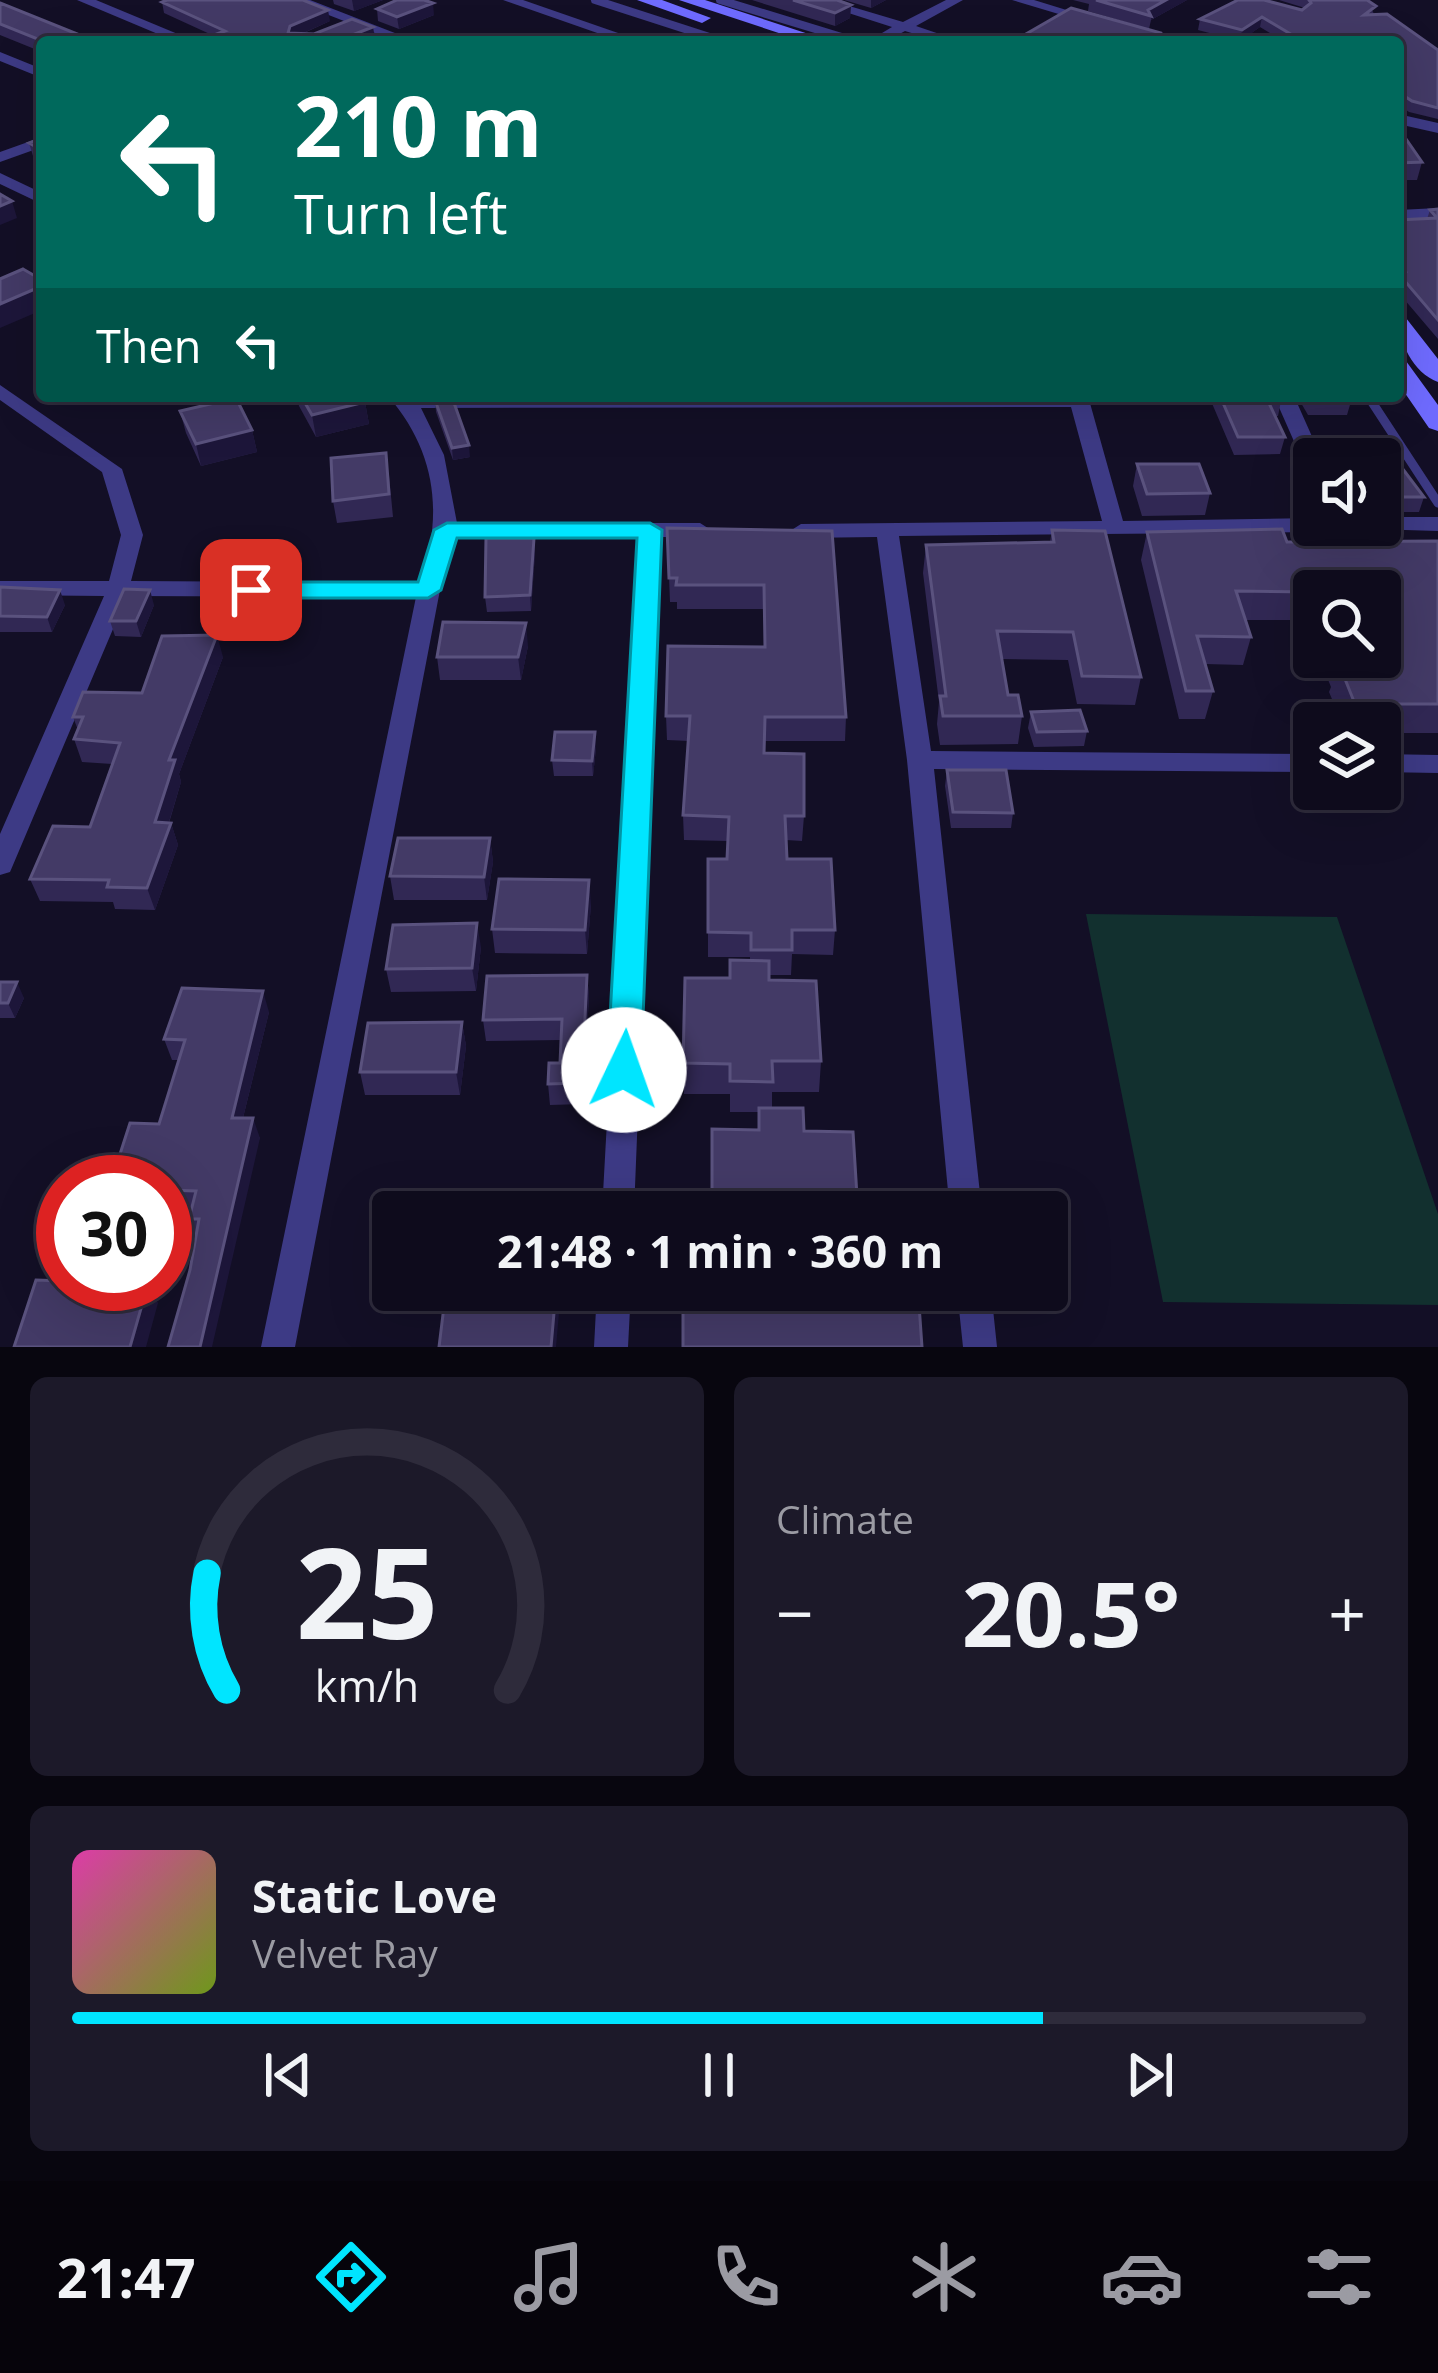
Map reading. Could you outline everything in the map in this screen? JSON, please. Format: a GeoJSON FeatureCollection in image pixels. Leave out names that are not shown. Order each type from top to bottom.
{"type":"FeatureCollection","features":[{"type":"Feature","properties":{"kind":"street"},"geometry":{"type":"LineString","coordinates":[[84,0],[175,36]]}},
{"type":"Feature","properties":{"kind":"street"},"geometry":{"type":"LineString","coordinates":[[297,0],[394,36]]}},
{"type":"Feature","properties":{"kind":"street"},"geometry":{"type":"LineString","coordinates":[[509,0],[619,36]]}},
{"type":"Feature","properties":{"kind":"street"},"geometry":{"type":"LineString","coordinates":[[645,0],[761,36]]}},
{"type":"Feature","properties":{"kind":"street"},"geometry":{"type":"LineString","coordinates":[[687,0],[804,36]]}},
{"type":"Feature","properties":{"kind":"street"},"geometry":{"type":"LineString","coordinates":[[815,0],[936,36]]}},
{"type":"Feature","properties":{"kind":"street"},"geometry":{"type":"LineString","coordinates":[[885,36],[956,0]]}},
{"type":"Feature","properties":{"kind":"street"},"geometry":{"type":"LineString","coordinates":[[1019,0],[1105,24]]}},
{"type":"Feature","properties":{"kind":"street"},"geometry":{"type":"LineString","coordinates":[[336,28],[371,14]]}},
{"type":"Feature","properties":{"kind":"street"},"geometry":{"type":"LineString","coordinates":[[0,56],[36,71]]}},
{"type":"Feature","properties":{"kind":"street"},"geometry":{"type":"LineString","coordinates":[[1404,120],[1438,128]]}},
{"type":"Feature","properties":{"kind":"street"},"geometry":{"type":"LineString","coordinates":[[0,158],[36,144]]}},
{"type":"Feature","properties":{"kind":"street"},"geometry":{"type":"LineString","coordinates":[[0,178],[36,196]]}},
{"type":"Feature","properties":{"kind":"street"},"geometry":{"type":"LineString","coordinates":[[1404,215],[1438,213]]}},
{"type":"Feature","properties":{"kind":"street"},"geometry":{"type":"LineString","coordinates":[[1404,331],[1438,375]]}},
{"type":"Feature","properties":{"kind":"street"},"geometry":{"type":"LineString","coordinates":[[1404,375],[1438,423]]}},
{"type":"Feature","properties":{"kind":"street"},"geometry":{"type":"LineString","coordinates":[[0,391],[112,469],[131,535],[118,590],[0,865]]}},
{"type":"Feature","properties":{"kind":"street"},"geometry":{"type":"LineString","coordinates":[[278,1347],[428,590],[447,530],[435,460],[405,402]]}},
{"type":"Feature","properties":{"kind":"street"},"geometry":{"type":"LineString","coordinates":[[1079,402],[1114,526]]}},
{"type":"Feature","properties":{"kind":"street"},"geometry":{"type":"LineString","coordinates":[[1287,402],[1303,438]]}},
{"type":"Feature","properties":{"kind":"street"},"geometry":{"type":"LineString","coordinates":[[1401,524],[1438,524]]}},
{"type":"Feature","properties":{"kind":"street"},"geometry":{"type":"LineString","coordinates":[[780,531],[1293,525]]}},
{"type":"Feature","properties":{"kind":"street"},"geometry":{"type":"LineString","coordinates":[[447,530],[715,530]]}},
{"type":"Feature","properties":{"kind":"street"},"geometry":{"type":"LineString","coordinates":[[618,1191],[650,530]]}},
{"type":"Feature","properties":{"kind":"street"},"geometry":{"type":"LineString","coordinates":[[887,530],[920,760],[964,1191]]}},
{"type":"Feature","properties":{"kind":"street"},"geometry":{"type":"LineString","coordinates":[[0,588],[428,590]]}},
{"type":"Feature","properties":{"kind":"street"},"geometry":{"type":"LineString","coordinates":[[920,760],[1293,763]]}},
{"type":"Feature","properties":{"kind":"street"},"geometry":{"type":"LineString","coordinates":[[1401,764],[1438,764]]}},
{"type":"Feature","properties":{"kind":"street"},"geometry":{"type":"LineString","coordinates":[[611,1347],[613,1311]]}},
{"type":"Feature","properties":{"kind":"street"},"geometry":{"type":"LineString","coordinates":[[976,1311],[980,1347]]}},
{"type":"Feature","properties":{"kind":"lane"},"geometry":{"type":"LineString","coordinates":[[595,0],[706,36]]}},
{"type":"Feature","properties":{"kind":"lane"},"geometry":{"type":"LineString","coordinates":[[720,0],[838,36]]}},
{"type":"Feature","properties":{"kind":"lane"},"geometry":{"type":"LineString","coordinates":[[1373,402],[1438,503]]}},
{"type":"Feature","properties":{"kind":"green space"},"geometry":{"type":"Polygon","coordinates":[[[1086,914],[1337,917],[1438,1214],[1438,1305],[1163,1302],[1086,914]]]}},
{"type":"Feature","properties":{"kind":"building"},"geometry":{"type":"Polygon","coordinates":[[[303,0],[328,10],[290,26],[288,33],[314,34],[352,19],[373,27],[350,36],[211,36],[225,31],[162,2],[303,0]]]}},
{"type":"Feature","properties":{"kind":"building"},"geometry":{"type":"Polygon","coordinates":[[[397,0],[433,3],[397,17],[377,9],[397,0]]]}},
{"type":"Feature","properties":{"kind":"building"},"geometry":{"type":"Polygon","coordinates":[[[793,0],[837,0],[851,5],[835,13],[793,0]]]}},
{"type":"Feature","properties":{"kind":"building"},"geometry":{"type":"Polygon","coordinates":[[[1096,0],[1166,0],[1148,10],[1151,16],[1096,0]]]}},
{"type":"Feature","properties":{"kind":"building"},"geometry":{"type":"Polygon","coordinates":[[[1238,0],[1264,0],[1302,10],[1309,0],[1367,0],[1376,6],[1364,15],[1387,14],[1438,50],[1438,108],[1404,96],[1404,36],[1294,36],[1262,17],[1242,30],[1200,19],[1238,0]]]}},
{"type":"Feature","properties":{"kind":"building"},"geometry":{"type":"Polygon","coordinates":[[[0,3],[82,36],[36,38],[0,24],[0,3]]]}},
{"type":"Feature","properties":{"kind":"building"},"geometry":{"type":"Polygon","coordinates":[[[1071,8],[1163,36],[1022,36],[1071,8]]]}},
{"type":"Feature","properties":{"kind":"building"},"geometry":{"type":"Polygon","coordinates":[[[1404,139],[1406,139],[1422,162],[1404,163],[1404,139]]]}},
{"type":"Feature","properties":{"kind":"building"},"geometry":{"type":"Polygon","coordinates":[[[1438,209],[1438,320],[1404,280],[1404,220],[1437,218],[1430,210],[1438,209]]]}},
{"type":"Feature","properties":{"kind":"building"},"geometry":{"type":"Polygon","coordinates":[[[23,269],[36,277],[36,289],[0,304],[0,279],[23,269]]]}},
{"type":"Feature","properties":{"kind":"building"},"geometry":{"type":"Polygon","coordinates":[[[238,402],[252,430],[196,444],[180,411],[238,402]]]}},
{"type":"Feature","properties":{"kind":"building"},"geometry":{"type":"Polygon","coordinates":[[[304,402],[365,402],[312,415],[304,402]]]}},
{"type":"Feature","properties":{"kind":"building"},"geometry":{"type":"Polygon","coordinates":[[[436,402],[454,402],[469,445],[452,448],[436,402]]]}},
{"type":"Feature","properties":{"kind":"building"},"geometry":{"type":"Polygon","coordinates":[[[1223,402],[1268,402],[1285,437],[1238,437],[1223,402]]]}},
{"type":"Feature","properties":{"kind":"building"},"geometry":{"type":"Polygon","coordinates":[[[386,453],[389,494],[333,501],[331,458],[386,453]]]}},
{"type":"Feature","properties":{"kind":"building"},"geometry":{"type":"Polygon","coordinates":[[[1137,464],[1199,464],[1210,493],[1147,494],[1137,464]]]}},
{"type":"Feature","properties":{"kind":"building"},"geometry":{"type":"Polygon","coordinates":[[[1401,467],[1424,497],[1401,497],[1401,467]]]}},
{"type":"Feature","properties":{"kind":"building"},"geometry":{"type":"Polygon","coordinates":[[[667,528],[832,531],[846,717],[765,717],[764,753],[804,754],[804,816],[785,816],[787,859],[831,859],[835,930],[792,930],[792,950],[751,950],[751,933],[708,932],[708,859],[727,859],[729,817],[683,815],[690,716],[666,716],[668,646],[765,647],[764,585],[676,585],[677,578],[669,578],[667,528]]]}},
{"type":"Feature","properties":{"kind":"building"},"geometry":{"type":"Polygon","coordinates":[[[1282,529],[1293,546],[1401,546],[1401,541],[1438,541],[1438,704],[1354,702],[1345,678],[1401,678],[1401,570],[1293,570],[1293,592],[1236,591],[1251,637],[1197,636],[1213,691],[1186,691],[1147,532],[1282,529]]]}},
{"type":"Feature","properties":{"kind":"building"},"geometry":{"type":"Polygon","coordinates":[[[1052,530],[1105,531],[1141,677],[1082,676],[1073,632],[997,631],[1008,695],[1018,695],[1022,716],[943,716],[940,696],[946,696],[926,545],[1054,542],[1052,530]]]}},
{"type":"Feature","properties":{"kind":"building"},"geometry":{"type":"Polygon","coordinates":[[[486,538],[534,538],[530,595],[485,597],[486,538]]]}},
{"type":"Feature","properties":{"kind":"building"},"geometry":{"type":"Polygon","coordinates":[[[0,587],[60,590],[47,617],[0,616],[0,587]]]}},
{"type":"Feature","properties":{"kind":"building"},"geometry":{"type":"Polygon","coordinates":[[[124,589],[150,590],[136,621],[110,621],[124,589]]]}},
{"type":"Feature","properties":{"kind":"building"},"geometry":{"type":"Polygon","coordinates":[[[443,622],[526,623],[518,657],[437,657],[443,622]]]}},
{"type":"Feature","properties":{"kind":"building"},"geometry":{"type":"Polygon","coordinates":[[[217,635],[169,760],[175,760],[155,822],[171,823],[147,888],[107,887],[109,880],[30,879],[53,826],[90,827],[120,743],[74,739],[83,717],[73,717],[83,692],[142,693],[162,636],[217,635]]]}},
{"type":"Feature","properties":{"kind":"building"},"geometry":{"type":"Polygon","coordinates":[[[1080,710],[1087,731],[1037,732],[1031,712],[1080,710]]]}},
{"type":"Feature","properties":{"kind":"building"},"geometry":{"type":"Polygon","coordinates":[[[555,732],[595,732],[592,761],[552,760],[555,732]]]}},
{"type":"Feature","properties":{"kind":"building"},"geometry":{"type":"Polygon","coordinates":[[[947,770],[1006,770],[1013,813],[953,812],[947,770]]]}},
{"type":"Feature","properties":{"kind":"building"},"geometry":{"type":"Polygon","coordinates":[[[398,838],[490,838],[484,877],[390,876],[398,838]]]}},
{"type":"Feature","properties":{"kind":"building"},"geometry":{"type":"Polygon","coordinates":[[[499,879],[589,880],[585,930],[492,929],[499,879]]]}},
{"type":"Feature","properties":{"kind":"building"},"geometry":{"type":"Polygon","coordinates":[[[477,923],[472,968],[386,969],[393,925],[477,923]]]}},
{"type":"Feature","properties":{"kind":"building"},"geometry":{"type":"Polygon","coordinates":[[[730,960],[769,961],[769,980],[816,981],[821,1061],[772,1061],[773,1082],[730,1081],[730,1064],[683,1063],[685,978],[730,978],[730,960]]]}},
{"type":"Feature","properties":{"kind":"building"},"geometry":{"type":"Polygon","coordinates":[[[587,975],[582,1083],[548,1084],[549,1063],[560,1063],[562,1019],[483,1020],[487,976],[587,975]]]}},
{"type":"Feature","properties":{"kind":"building"},"geometry":{"type":"Polygon","coordinates":[[[0,982],[17,982],[8,1003],[0,1003],[0,982]]]}},
{"type":"Feature","properties":{"kind":"building"},"geometry":{"type":"Polygon","coordinates":[[[182,988],[263,991],[232,1118],[253,1118],[200,1347],[168,1347],[178,1311],[192,1311],[192,1259],[199,1219],[192,1219],[196,1191],[192,1191],[192,1155],[120,1155],[130,1123],[159,1124],[185,1040],[164,1039],[182,988]]]}},
{"type":"Feature","properties":{"kind":"building"},"geometry":{"type":"Polygon","coordinates":[[[462,1022],[456,1072],[360,1072],[368,1023],[462,1022]]]}},
{"type":"Feature","properties":{"kind":"building"},"geometry":{"type":"Polygon","coordinates":[[[759,1108],[803,1108],[804,1131],[853,1132],[857,1191],[712,1191],[712,1129],[759,1130],[759,1108]]]}},
{"type":"Feature","properties":{"kind":"building"},"geometry":{"type":"Polygon","coordinates":[[[36,1280],[36,1311],[140,1311],[130,1347],[14,1347],[36,1280]]]}},
{"type":"Feature","properties":{"kind":"building"},"geometry":{"type":"Polygon","coordinates":[[[443,1311],[554,1311],[551,1347],[439,1347],[443,1311]]]}},
{"type":"Feature","properties":{"kind":"building"},"geometry":{"type":"Polygon","coordinates":[[[683,1311],[919,1311],[922,1347],[683,1347],[683,1311]]]}},
{"type":"Feature","properties":{"kind":"route"},"geometry":{"type":"LineString","coordinates":[[251,590],[428,590],[447,530],[650,530],[624,1070]]}}]}
